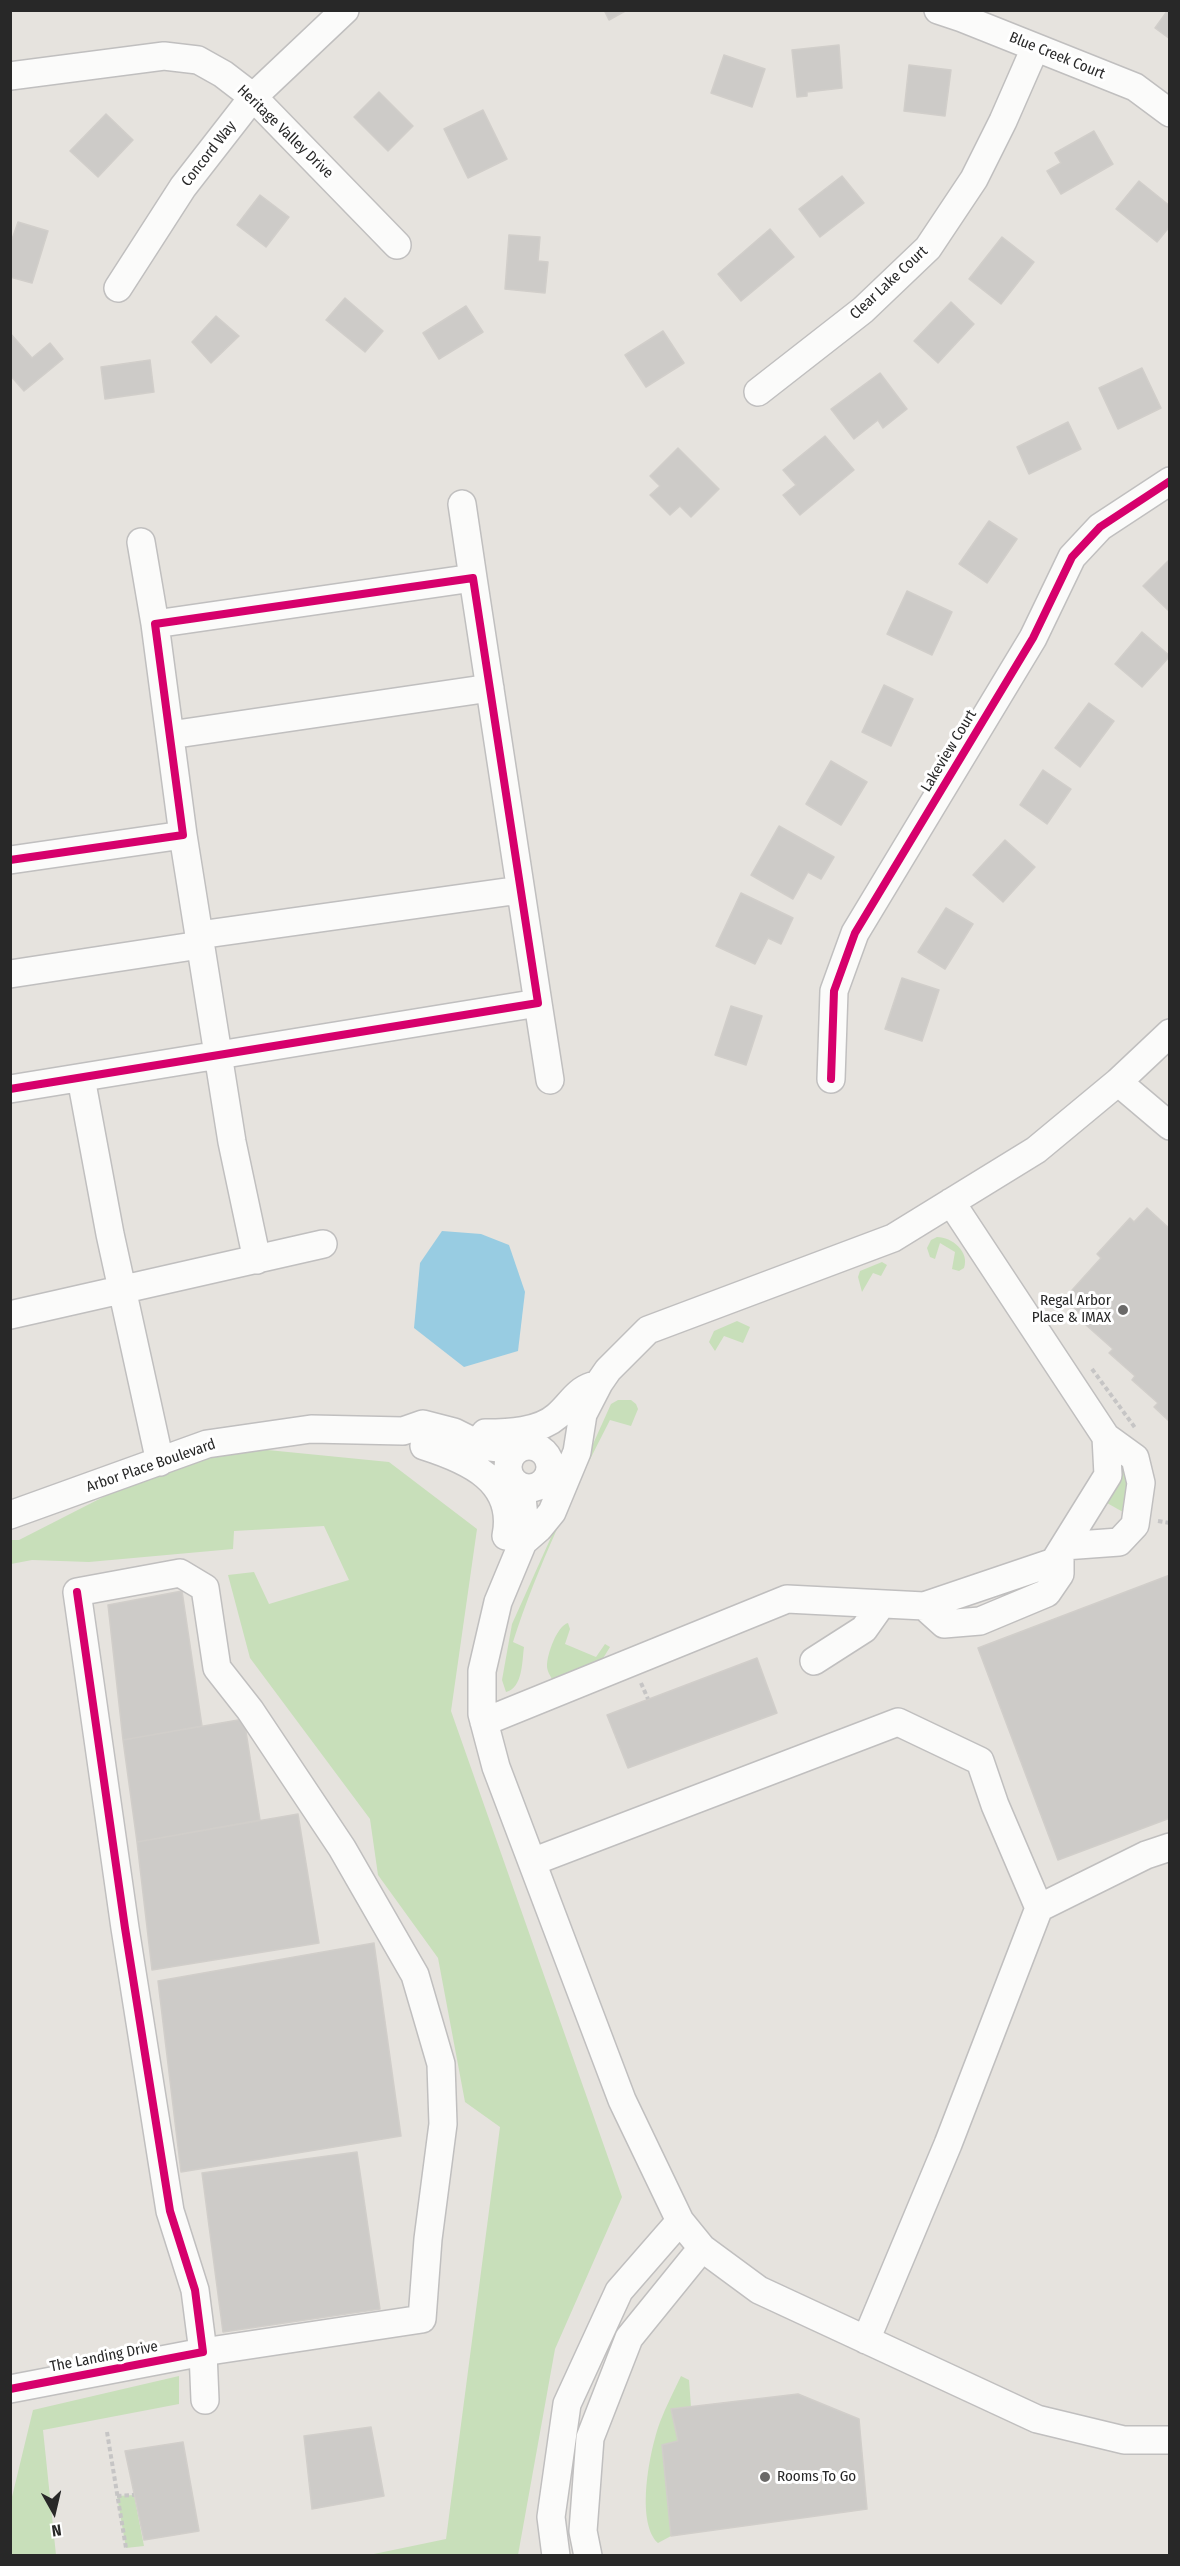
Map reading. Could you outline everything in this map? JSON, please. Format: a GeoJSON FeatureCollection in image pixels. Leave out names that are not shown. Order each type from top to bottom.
{"type":"FeatureCollection","features":[{"type":"Feature","properties":{"kind":"street","name":"Concord Way"},"geometry":{"type":"LineString","coordinates":[[118,288],[183,187],[253,97],[345,10]]}},
{"type":"Feature","properties":{"kind":"street","name":"Blue Creek Court"},"geometry":{"type":"LineString","coordinates":[[938,10],[1135,87],[1170,113]]}},
{"type":"Feature","properties":{"kind":"street","name":"Clear Lake Court"},"geometry":{"type":"LineString","coordinates":[[758,392],[863,310],[928,248],[974,179],[1003,121],[1035,48]]}},
{"type":"Feature","properties":{"kind":"street","name":"Heritage Valley Drive"},"geometry":{"type":"LineString","coordinates":[[10,76],[164,56],[198,60],[223,74],[253,97],[397,245]]}},
{"type":"Feature","properties":{"kind":"street","name":"Lakeview Court"},"geometry":{"type":"LineString","coordinates":[[831,1080],[834,991],[855,933],[1033,638],[1072,557],[1100,526],[1170,481]]}},
{"type":"Feature","properties":{"kind":"street"},"geometry":{"type":"LineString","coordinates":[[462,504],[550,1080]]}},
{"type":"Feature","properties":{"kind":"street"},"geometry":{"type":"LineString","coordinates":[[141,542],[183,835],[231,1143],[258,1260]]}},
{"type":"Feature","properties":{"kind":"street"},"geometry":{"type":"LineString","coordinates":[[154,624],[473,578]]}},
{"type":"Feature","properties":{"kind":"street"},"geometry":{"type":"LineString","coordinates":[[170,735],[490,688]]}},
{"type":"Feature","properties":{"kind":"street"},"geometry":{"type":"LineString","coordinates":[[10,860],[183,835]]}},
{"type":"Feature","properties":{"kind":"street"},"geometry":{"type":"LineString","coordinates":[[10,974],[199,940],[520,890]]}},
{"type":"Feature","properties":{"kind":"street"},"geometry":{"type":"LineString","coordinates":[[10,1089],[538,1004]]}},
{"type":"Feature","properties":{"kind":"street"},"geometry":{"type":"LineString","coordinates":[[523,1542],[552,1512],[577,1452],[583,1414],[599,1383],[608,1370],[648,1330],[893,1238],[1036,1150],[1118,1082],[1170,1033]]}},
{"type":"Feature","properties":{"kind":"street"},"geometry":{"type":"LineString","coordinates":[[81,1078],[160,1462]]}},
{"type":"Feature","properties":{"kind":"street"},"geometry":{"type":"LineString","coordinates":[[1118,1082],[1170,1126]]}},
{"type":"Feature","properties":{"kind":"street"},"geometry":{"type":"LineString","coordinates":[[951,1203],[1106,1437],[1135,1458],[1141,1484],[1135,1525],[1119,1542],[1062,1549]]}},
{"type":"Feature","properties":{"kind":"street"},"geometry":{"type":"LineString","coordinates":[[10,1315],[323,1244]]}},
{"type":"Feature","properties":{"kind":"street"},"geometry":{"type":"LineString","coordinates":[[454,1432],[521,1432],[556,1418],[582,1389],[599,1383]]}},
{"type":"Feature","properties":{"kind":"street"},"geometry":{"type":"LineString","coordinates":[[583,1414],[528,1467],[523,1542],[498,1602],[482,1671],[482,1714],[496,1767],[622,2100],[680,2221],[702,2248],[759,2289],[1037,2419],[1124,2440],[1170,2440]]}},
{"type":"Feature","properties":{"kind":"street","name":"Arbor Place Boulevard"},"geometry":{"type":"LineString","coordinates":[[414,1439],[423,1424],[454,1432],[528,1467]]}},
{"type":"Feature","properties":{"kind":"street","name":"Arbor Place Boulevard"},"geometry":{"type":"LineString","coordinates":[[10,1515],[207,1444],[311,1429],[414,1439],[451,1446],[528,1467]]}},
{"type":"Feature","properties":{"kind":"street"},"geometry":{"type":"LineString","coordinates":[[484,1722],[787,1599],[924,1606],[944,1624],[980,1621],[1047,1593],[1060,1574],[1062,1549],[1108,1475],[1106,1437]]}},
{"type":"Feature","properties":{"kind":"street"},"geometry":{"type":"LineString","coordinates":[[414,1439],[456,1456],[481,1472],[499,1490],[509,1518],[498,1564],[508,1578]]}},
{"type":"Feature","properties":{"kind":"street"},"geometry":{"type":"LineString","coordinates":[[528,1467],[577,1452]]}},
{"type":"Feature","properties":{"kind":"street"},"geometry":{"type":"LineString","coordinates":[[528,1467],[552,1512]]}},
{"type":"Feature","properties":{"kind":"street","name":"The Landing Drive"},"geometry":{"type":"LineString","coordinates":[[10,2389],[203,2352],[422,2319],[428,2239],[443,2124],[441,2064],[415,1975],[342,1848],[250,1710],[217,1668],[206,1588],[180,1573],[77,1592],[124,1928],[168,2201],[195,2290],[203,2352]]}},
{"type":"Feature","properties":{"kind":"street"},"geometry":{"type":"LineString","coordinates":[[814,1661],[864,1629],[881,1605]]}},
{"type":"Feature","properties":{"kind":"street"},"geometry":{"type":"LineString","coordinates":[[532,1862],[898,1722],[980,1761],[995,1804],[1039,1908]]}},
{"type":"Feature","properties":{"kind":"street"},"geometry":{"type":"LineString","coordinates":[[866,2340],[948,2144],[1039,1908],[1137,1859],[1170,1846]]}},
{"type":"Feature","properties":{"kind":"street"},"geometry":{"type":"LineString","coordinates":[[556,2556],[551,2517],[567,2404],[619,2291],[680,2221]]}},
{"type":"Feature","properties":{"kind":"street"},"geometry":{"type":"LineString","coordinates":[[588,2556],[583,2531],[590,2438],[629,2338],[702,2248]]}},
{"type":"Feature","properties":{"kind":"street"},"geometry":{"type":"LineString","coordinates":[[203,2352],[205,2400]]}},
{"type":"Feature","properties":{"kind":"street"},"geometry":{"type":"LineString","coordinates":[[541,2556],[539,2530],[551,2517]]}},
{"type":"Feature","properties":{"kind":"path"},"geometry":{"type":"LineString","coordinates":[[107,2432],[126,2548]]}},
{"type":"Feature","properties":{"kind":"path"},"geometry":{"type":"LineString","coordinates":[[117,2496],[134,2494]]}},
{"type":"Feature","properties":{"kind":"green space"},"geometry":{"type":"Polygon","coordinates":[[[937,1237],[958,1246],[964,1256],[964,1268],[959,1271],[952,1269],[955,1252],[940,1243],[935,1259],[930,1257],[927,1248],[931,1240],[937,1237]]]}},
{"type":"Feature","properties":{"kind":"green space"},"geometry":{"type":"Polygon","coordinates":[[[882,1262],[887,1265],[881,1276],[873,1273],[862,1292],[858,1277],[860,1271],[882,1262]]]}},
{"type":"Feature","properties":{"kind":"green space"},"geometry":{"type":"Polygon","coordinates":[[[737,1321],[750,1327],[743,1343],[724,1336],[715,1351],[709,1342],[714,1331],[737,1321]]]}},
{"type":"Feature","properties":{"kind":"green space"},"geometry":{"type":"Polygon","coordinates":[[[618,1400],[631,1400],[638,1409],[631,1426],[610,1420],[570,1501],[533,1586],[513,1642],[524,1647],[522,1666],[516,1685],[506,1692],[502,1680],[512,1624],[611,1404],[618,1400]]]}},
{"type":"Feature","properties":{"kind":"green space"},"geometry":{"type":"Polygon","coordinates":[[[207,1444],[389,1462],[477,1529],[451,1711],[622,2197],[555,2349],[518,2555],[369,2555],[446,2539],[500,2127],[465,2102],[438,1958],[378,1875],[370,1819],[250,1658],[228,1575],[254,1572],[269,1604],[349,1580],[324,1526],[234,1531],[233,1549],[89,1562],[32,1560],[11,1564],[10,1540],[19,1540],[207,1444]]]}},
{"type":"Feature","properties":{"kind":"green space"},"geometry":{"type":"Polygon","coordinates":[[[1122,1469],[1129,1471],[1126,1509],[1123,1512],[1107,1503],[1122,1469]]]}},
{"type":"Feature","properties":{"kind":"green space"},"geometry":{"type":"Polygon","coordinates":[[[568,1623],[570,1629],[565,1644],[596,1657],[605,1644],[610,1647],[602,1660],[552,1679],[547,1668],[547,1661],[553,1641],[560,1629],[568,1623]]]}},
{"type":"Feature","properties":{"kind":"green space"},"geometry":{"type":"Polygon","coordinates":[[[179,2376],[179,2404],[43,2430],[56,2555],[11,2555],[11,2501],[33,2410],[179,2376]]]}},
{"type":"Feature","properties":{"kind":"green space"},"geometry":{"type":"Polygon","coordinates":[[[681,2376],[689,2380],[691,2407],[672,2410],[678,2441],[662,2445],[671,2536],[658,2543],[651,2533],[647,2519],[649,2467],[660,2422],[681,2376]]]}},
{"type":"Feature","properties":{"kind":"green space"},"geometry":{"type":"Polygon","coordinates":[[[134,2495],[144,2546],[126,2548],[117,2496],[134,2495]]]}},
{"type":"Feature","properties":{"kind":"water"},"geometry":{"type":"Polygon","coordinates":[[[442,1231],[481,1234],[509,1245],[525,1292],[518,1351],[464,1367],[414,1328],[420,1263],[442,1231]]]}},
{"type":"Feature","properties":{"kind":"building"},"geometry":{"type":"Polygon","coordinates":[[[604,10],[627,10],[609,20],[604,10]]]}},
{"type":"Feature","properties":{"kind":"building"},"geometry":{"type":"Polygon","coordinates":[[[1170,10],[1170,39],[1155,28],[1170,10]]]}},
{"type":"Feature","properties":{"kind":"building"},"geometry":{"type":"Polygon","coordinates":[[[839,45],[842,88],[807,92],[807,96],[797,97],[792,50],[839,45]]]}},
{"type":"Feature","properties":{"kind":"building"},"geometry":{"type":"Polygon","coordinates":[[[724,55],[765,69],[752,107],[711,93],[724,55]]]}},
{"type":"Feature","properties":{"kind":"building"},"geometry":{"type":"Polygon","coordinates":[[[909,65],[951,70],[945,116],[904,111],[909,65]]]}},
{"type":"Feature","properties":{"kind":"building"},"geometry":{"type":"Polygon","coordinates":[[[379,92],[413,126],[388,151],[354,117],[379,92]]]}},
{"type":"Feature","properties":{"kind":"building"},"geometry":{"type":"Polygon","coordinates":[[[483,110],[507,159],[468,178],[444,129],[483,110]]]}},
{"type":"Feature","properties":{"kind":"building"},"geometry":{"type":"Polygon","coordinates":[[[106,114],[133,140],[98,177],[70,151],[106,114]]]}},
{"type":"Feature","properties":{"kind":"building"},"geometry":{"type":"Polygon","coordinates":[[[1094,131],[1113,164],[1061,194],[1047,171],[1061,163],[1055,153],[1094,131]]]}},
{"type":"Feature","properties":{"kind":"building"},"geometry":{"type":"Polygon","coordinates":[[[842,176],[864,203],[820,237],[799,209],[842,176]]]}},
{"type":"Feature","properties":{"kind":"building"},"geometry":{"type":"Polygon","coordinates":[[[1139,181],[1170,206],[1170,226],[1157,242],[1116,209],[1139,181]]]}},
{"type":"Feature","properties":{"kind":"building"},"geometry":{"type":"Polygon","coordinates":[[[260,195],[289,217],[266,247],[237,225],[260,195]]]}},
{"type":"Feature","properties":{"kind":"building"},"geometry":{"type":"Polygon","coordinates":[[[18,222],[48,231],[32,283],[10,277],[10,245],[18,222]]]}},
{"type":"Feature","properties":{"kind":"building"},"geometry":{"type":"Polygon","coordinates":[[[770,229],[794,257],[741,301],[718,274],[770,229]]]}},
{"type":"Feature","properties":{"kind":"building"},"geometry":{"type":"Polygon","coordinates":[[[509,235],[540,237],[538,261],[548,262],[545,293],[505,289],[509,235]]]}},
{"type":"Feature","properties":{"kind":"building"},"geometry":{"type":"Polygon","coordinates":[[[1002,237],[1034,262],[1001,304],[969,279],[1002,237]]]}},
{"type":"Feature","properties":{"kind":"building"},"geometry":{"type":"Polygon","coordinates":[[[345,298],[383,331],[365,352],[326,320],[345,298]]]}},
{"type":"Feature","properties":{"kind":"building"},"geometry":{"type":"Polygon","coordinates":[[[951,302],[974,324],[938,363],[914,341],[951,302]]]}},
{"type":"Feature","properties":{"kind":"building"},"geometry":{"type":"Polygon","coordinates":[[[466,306],[483,332],[439,359],[423,333],[466,306]]]}},
{"type":"Feature","properties":{"kind":"building"},"geometry":{"type":"Polygon","coordinates":[[[216,316],[239,336],[211,363],[192,342],[216,316]]]}},
{"type":"Feature","properties":{"kind":"building"},"geometry":{"type":"Polygon","coordinates":[[[663,331],[684,363],[646,387],[625,355],[663,331]]]}},
{"type":"Feature","properties":{"kind":"building"},"geometry":{"type":"Polygon","coordinates":[[[10,333],[32,358],[50,343],[63,359],[24,391],[10,375],[10,333]]]}},
{"type":"Feature","properties":{"kind":"building"},"geometry":{"type":"Polygon","coordinates":[[[150,360],[154,392],[105,399],[101,367],[150,360]]]}},
{"type":"Feature","properties":{"kind":"building"},"geometry":{"type":"Polygon","coordinates":[[[1142,368],[1161,408],[1118,429],[1099,388],[1142,368]]]}},
{"type":"Feature","properties":{"kind":"building"},"geometry":{"type":"Polygon","coordinates":[[[880,373],[907,409],[883,428],[878,420],[854,439],[831,409],[880,373]]]}},
{"type":"Feature","properties":{"kind":"building"},"geometry":{"type":"Polygon","coordinates":[[[1068,422],[1081,449],[1029,474],[1017,447],[1068,422]]]}},
{"type":"Feature","properties":{"kind":"building"},"geometry":{"type":"Polygon","coordinates":[[[825,436],[854,470],[800,515],[783,495],[796,485],[783,470],[825,436]]]}},
{"type":"Feature","properties":{"kind":"building"},"geometry":{"type":"Polygon","coordinates":[[[678,448],[719,489],[691,517],[680,506],[670,515],[650,495],[660,486],[650,476],[678,448]]]}},
{"type":"Feature","properties":{"kind":"building"},"geometry":{"type":"Polygon","coordinates":[[[989,521],[1017,539],[987,583],[959,564],[989,521]]]}},
{"type":"Feature","properties":{"kind":"building"},"geometry":{"type":"Polygon","coordinates":[[[1170,559],[1170,612],[1143,586],[1170,559]]]}},
{"type":"Feature","properties":{"kind":"building"},"geometry":{"type":"Polygon","coordinates":[[[907,591],[952,612],[932,655],[887,634],[907,591]]]}},
{"type":"Feature","properties":{"kind":"building"},"geometry":{"type":"Polygon","coordinates":[[[1142,632],[1170,656],[1142,687],[1115,664],[1142,632]]]}},
{"type":"Feature","properties":{"kind":"building"},"geometry":{"type":"Polygon","coordinates":[[[884,685],[913,699],[891,746],[862,732],[884,685]]]}},
{"type":"Feature","properties":{"kind":"building"},"geometry":{"type":"Polygon","coordinates":[[[1089,703],[1114,721],[1080,767],[1055,748],[1089,703]]]}},
{"type":"Feature","properties":{"kind":"building"},"geometry":{"type":"Polygon","coordinates":[[[831,761],[867,782],[841,825],[806,804],[831,761]]]}},
{"type":"Feature","properties":{"kind":"building"},"geometry":{"type":"Polygon","coordinates":[[[1043,770],[1071,789],[1047,824],[1020,805],[1043,770]]]}},
{"type":"Feature","properties":{"kind":"building"},"geometry":{"type":"Polygon","coordinates":[[[779,826],[834,857],[821,879],[808,872],[793,899],[751,875],[779,826]]]}},
{"type":"Feature","properties":{"kind":"building"},"geometry":{"type":"Polygon","coordinates":[[[1005,840],[1035,867],[1003,902],[973,875],[1005,840]]]}},
{"type":"Feature","properties":{"kind":"building"},"geometry":{"type":"Polygon","coordinates":[[[741,893],[793,918],[781,944],[768,938],[755,964],[716,946],[741,893]]]}},
{"type":"Feature","properties":{"kind":"building"},"geometry":{"type":"Polygon","coordinates":[[[946,908],[973,924],[945,969],[918,952],[946,908]]]}},
{"type":"Feature","properties":{"kind":"building"},"geometry":{"type":"Polygon","coordinates":[[[902,978],[939,990],[922,1041],[885,1029],[902,978]]]}},
{"type":"Feature","properties":{"kind":"building"},"geometry":{"type":"Polygon","coordinates":[[[731,1006],[762,1016],[746,1065],[715,1055],[731,1006]]]}},
{"type":"Feature","properties":{"kind":"building","name":"Regal Arbor Place & IMAX"},"geometry":{"type":"Polygon","coordinates":[[[1147,1208],[1170,1229],[1170,1422],[1154,1407],[1158,1403],[1132,1380],[1135,1376],[1109,1353],[1113,1349],[1086,1325],[1090,1322],[1064,1299],[1101,1258],[1097,1254],[1130,1218],[1134,1222],[1147,1208]]]}},
{"type":"Feature","properties":{"kind":"building"},"geometry":{"type":"Polygon","coordinates":[[[1170,1575],[1170,1818],[1058,1860],[978,1648],[1170,1575]]]}},
{"type":"Feature","properties":{"kind":"building"},"geometry":{"type":"Polygon","coordinates":[[[182,1591],[202,1726],[123,1740],[108,1605],[182,1591]]]}},
{"type":"Feature","properties":{"kind":"building"},"geometry":{"type":"Polygon","coordinates":[[[757,1658],[777,1713],[628,1768],[607,1715],[757,1658]]]}},
{"type":"Feature","properties":{"kind":"building"},"geometry":{"type":"Polygon","coordinates":[[[244,1719],[260,1820],[137,1842],[123,1740],[244,1719]]]}},
{"type":"Feature","properties":{"kind":"building"},"geometry":{"type":"Polygon","coordinates":[[[298,1814],[319,1943],[152,1970],[137,1842],[298,1814]]]}},
{"type":"Feature","properties":{"kind":"building"},"geometry":{"type":"Polygon","coordinates":[[[374,1943],[401,2136],[181,2172],[158,1981],[374,1943]]]}},
{"type":"Feature","properties":{"kind":"building"},"geometry":{"type":"Polygon","coordinates":[[[357,2152],[380,2309],[223,2332],[202,2173],[357,2152]]]}},
{"type":"Feature","properties":{"kind":"building","name":"Rooms To Go"},"geometry":{"type":"Polygon","coordinates":[[[798,2394],[859,2419],[867,2509],[671,2536],[662,2445],[678,2441],[671,2409],[798,2394]]]}},
{"type":"Feature","properties":{"kind":"building"},"geometry":{"type":"Polygon","coordinates":[[[371,2427],[384,2496],[312,2509],[304,2436],[371,2427]]]}},
{"type":"Feature","properties":{"kind":"building"},"geometry":{"type":"Polygon","coordinates":[[[183,2442],[199,2531],[144,2540],[125,2451],[183,2442]]]}},
{"type":"Feature","properties":{"kind":"cycle path"},"geometry":{"type":"LineString","coordinates":[[831,1079],[834,991],[855,933],[1033,638],[1072,557],[1100,527],[1170,481]]}},
{"type":"Feature","properties":{"kind":"cycle path"},"geometry":{"type":"LineString","coordinates":[[10,860],[183,835],[155,624],[473,578],[538,1003],[10,1089]]}},
{"type":"Feature","properties":{"kind":"cycle path"},"geometry":{"type":"LineString","coordinates":[[10,2389],[203,2352],[195,2290],[170,2211],[125,1928],[77,1592]]}},
{"type":"Feature","properties":{"kind":"place","name":"Regal Arbor Place & IMAX"},"geometry":{"type":"Point","coordinates":[1123,1310]}},
{"type":"Feature","properties":{"kind":"place","name":"Rooms To Go"},"geometry":{"type":"Point","coordinates":[765,2477]}}]}
